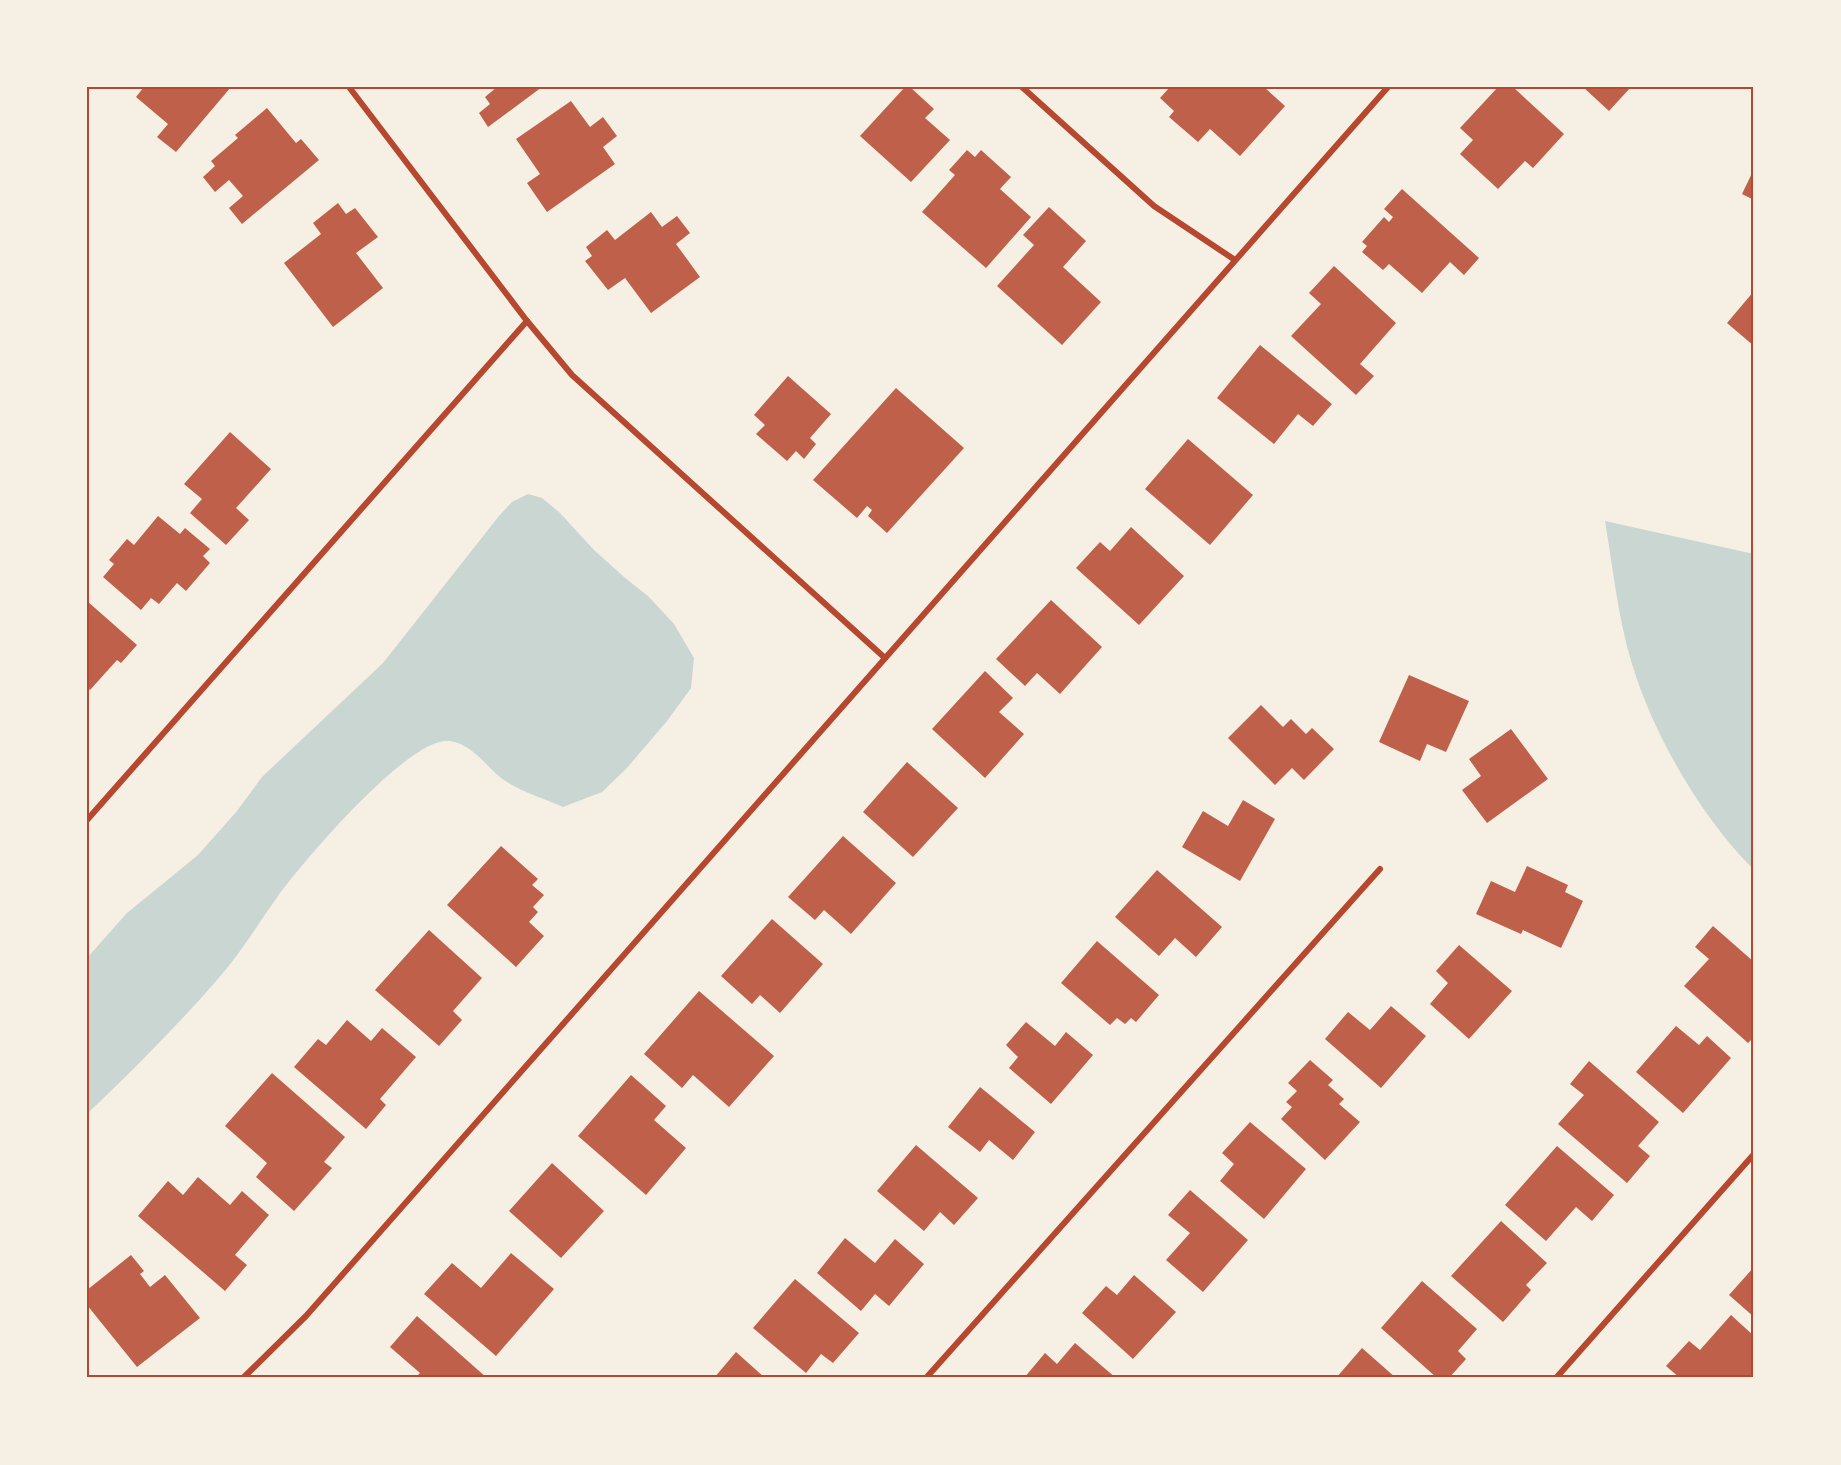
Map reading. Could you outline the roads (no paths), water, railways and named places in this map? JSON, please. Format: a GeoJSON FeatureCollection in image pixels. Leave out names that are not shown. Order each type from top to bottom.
{"type":"FeatureCollection","features":[{"type":"Feature","properties":{"kind":"street"},"geometry":{"type":"LineString","coordinates":[[349,87],[527,321],[572,375],[885,658]]}},
{"type":"Feature","properties":{"kind":"street"},"geometry":{"type":"LineString","coordinates":[[1022,87],[1154,206],[1235,260]]}},
{"type":"Feature","properties":{"kind":"street"},"geometry":{"type":"LineString","coordinates":[[243,1378],[314,1307],[1388,87]]}},
{"type":"Feature","properties":{"kind":"street"},"geometry":{"type":"LineString","coordinates":[[87,820],[527,321]]}},
{"type":"Feature","properties":{"kind":"street"},"geometry":{"type":"LineString","coordinates":[[926,1378],[1380,869]]}},
{"type":"Feature","properties":{"kind":"street"},"geometry":{"type":"LineString","coordinates":[[1556,1378],[1754,1154]]}}]}
